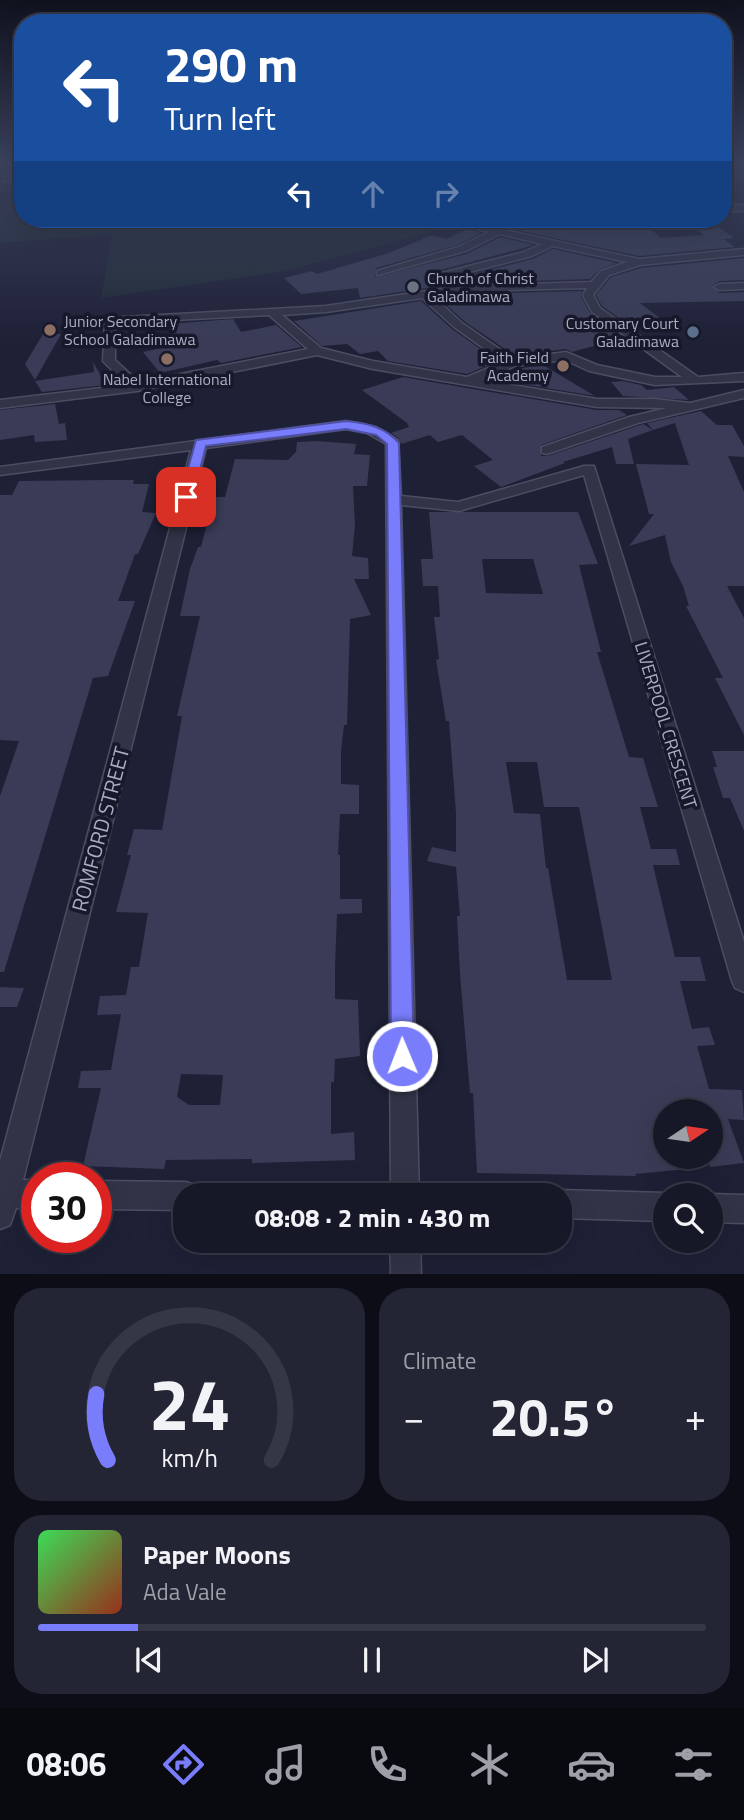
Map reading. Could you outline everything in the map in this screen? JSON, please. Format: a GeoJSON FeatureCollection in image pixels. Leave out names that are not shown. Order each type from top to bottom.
{"type":"FeatureCollection","features":[{"type":"Feature","properties":{"kind":"street"},"geometry":{"type":"LineString","coordinates":[[490,228],[639,261]]}},
{"type":"Feature","properties":{"kind":"street"},"geometry":{"type":"LineString","coordinates":[[381,273],[462,248],[499,231]]}},
{"type":"Feature","properties":{"kind":"street"},"geometry":{"type":"LineString","coordinates":[[455,289],[438,277],[528,254],[552,243]]}},
{"type":"Feature","properties":{"kind":"street"},"geometry":{"type":"LineString","coordinates":[[695,381],[596,310],[588,295],[605,273],[639,261],[744,252]]}},
{"type":"Feature","properties":{"kind":"street"},"geometry":{"type":"LineString","coordinates":[[137,387],[108,361],[109,320],[146,316],[326,309],[455,289],[594,285]]}},
{"type":"Feature","properties":{"kind":"street"},"geometry":{"type":"LineString","coordinates":[[719,288],[744,286]]}},
{"type":"Feature","properties":{"kind":"street"},"geometry":{"type":"LineString","coordinates":[[424,294],[458,325],[512,363]]}},
{"type":"Feature","properties":{"kind":"street"},"geometry":{"type":"LineString","coordinates":[[272,313],[317,351]]}},
{"type":"Feature","properties":{"kind":"street"},"geometry":{"type":"LineString","coordinates":[[0,404],[137,387],[317,351],[418,374],[597,403],[654,403],[691,407]]}},
{"type":"Feature","properties":{"kind":"street"},"geometry":{"type":"LineString","coordinates":[[469,381],[512,363],[566,356],[593,368],[655,381],[744,377]]}},
{"type":"Feature","properties":{"kind":"street"},"geometry":{"type":"LineString","coordinates":[[547,450],[634,420],[744,394]]}},
{"type":"Feature","properties":{"kind":"street"},"geometry":{"type":"LineString","coordinates":[[0,471],[346,425],[380,432],[393,443],[405,1183]]}},
{"type":"Feature","properties":{"kind":"street","name":"ROMFORD STREET"},"geometry":{"type":"LineString","coordinates":[[2,1201],[200,443]]}},
{"type":"Feature","properties":{"kind":"street","name":"LIVERPOOL CRESCENT"},"geometry":{"type":"LineString","coordinates":[[394,500],[459,507],[589,469],[744,981]]}},
{"type":"Feature","properties":{"kind":"street"},"geometry":{"type":"LineString","coordinates":[[112,1195],[173,1196]]}},
{"type":"Feature","properties":{"kind":"street"},"geometry":{"type":"LineString","coordinates":[[2,1201],[21,1197]]}},
{"type":"Feature","properties":{"kind":"street"},"geometry":{"type":"LineString","coordinates":[[572,1204],[653,1207]]}},
{"type":"Feature","properties":{"kind":"street"},"geometry":{"type":"LineString","coordinates":[[723,1208],[744,1209]]}},
{"type":"Feature","properties":{"kind":"street"},"geometry":{"type":"LineString","coordinates":[[405,1253],[406,1274]]}},
{"type":"Feature","properties":{"kind":"shaded area"},"geometry":{"type":"Polygon","coordinates":[[[0,222],[14,222],[14,228],[441,228],[287,271],[101,298],[113,234],[0,243],[0,222]]]}},
{"type":"Feature","properties":{"kind":"building"},"geometry":{"type":"Polygon","coordinates":[[[648,228],[661,238],[704,235],[695,228],[720,228],[734,238],[723,239],[735,247],[639,256],[511,229],[648,228]]]}},
{"type":"Feature","properties":{"kind":"building"},"geometry":{"type":"Polygon","coordinates":[[[468,229],[481,233],[457,245],[376,268],[375,277],[467,254],[500,237],[534,245],[433,272],[431,279],[439,286],[360,298],[358,288],[301,294],[284,278],[312,271],[317,274],[389,253],[432,235],[446,239],[468,229]]]}},
{"type":"Feature","properties":{"kind":"building"},"geometry":{"type":"Polygon","coordinates":[[[553,249],[617,263],[600,269],[590,279],[458,283],[452,279],[533,259],[553,249]]]}},
{"type":"Feature","properties":{"kind":"building"},"geometry":{"type":"Polygon","coordinates":[[[744,258],[744,280],[719,281],[712,286],[719,293],[744,292],[744,301],[640,303],[661,319],[629,325],[602,306],[596,295],[611,277],[641,268],[744,258]]]}},
{"type":"Feature","properties":{"kind":"building"},"geometry":{"type":"Polygon","coordinates":[[[582,291],[581,296],[590,313],[623,338],[572,352],[566,349],[515,356],[464,321],[439,298],[464,294],[582,291]]]}},
{"type":"Feature","properties":{"kind":"building"},"geometry":{"type":"Polygon","coordinates":[[[421,301],[452,329],[498,361],[467,374],[388,361],[378,351],[360,354],[347,344],[322,346],[294,321],[421,301]]]}},
{"type":"Feature","properties":{"kind":"building"},"geometry":{"type":"Polygon","coordinates":[[[233,319],[241,332],[276,325],[302,347],[221,363],[217,360],[160,373],[143,352],[176,345],[169,324],[233,319]]]}},
{"type":"Feature","properties":{"kind":"building"},"geometry":{"type":"Polygon","coordinates":[[[43,334],[61,334],[35,380],[25,364],[43,334]]]}},
{"type":"Feature","properties":{"kind":"building"},"geometry":{"type":"Polygon","coordinates":[[[93,362],[106,385],[42,392],[35,381],[94,372],[93,362]]]}},
{"type":"Feature","properties":{"kind":"building"},"geometry":{"type":"Polygon","coordinates":[[[543,365],[595,396],[492,379],[516,369],[543,365]]]}},
{"type":"Feature","properties":{"kind":"building"},"geometry":{"type":"Polygon","coordinates":[[[403,377],[597,410],[619,410],[627,415],[541,445],[541,456],[643,424],[653,430],[628,439],[634,464],[616,464],[612,447],[563,462],[565,463],[501,487],[474,466],[493,460],[462,435],[438,442],[430,435],[401,444],[399,438],[391,433],[409,427],[362,390],[403,377]]]}},
{"type":"Feature","properties":{"kind":"building"},"geometry":{"type":"Polygon","coordinates":[[[623,381],[641,385],[647,390],[674,387],[689,400],[623,396],[611,382],[623,381]]]}},
{"type":"Feature","properties":{"kind":"building"},"geometry":{"type":"Polygon","coordinates":[[[55,404],[59,424],[65,423],[67,440],[35,442],[34,435],[0,440],[0,410],[55,404]]]}},
{"type":"Feature","properties":{"kind":"building"},"geometry":{"type":"Polygon","coordinates":[[[701,411],[717,425],[732,425],[744,446],[744,457],[728,456],[744,492],[744,586],[727,586],[744,618],[744,735],[715,678],[723,678],[686,606],[689,606],[671,562],[665,535],[629,546],[654,514],[649,514],[636,464],[689,465],[675,423],[653,430],[647,423],[701,411]]]}},
{"type":"Feature","properties":{"kind":"building"},"geometry":{"type":"Polygon","coordinates":[[[317,441],[356,444],[354,454],[370,455],[367,486],[353,486],[355,525],[352,556],[368,558],[369,579],[354,579],[371,615],[350,619],[347,725],[344,725],[341,751],[341,784],[359,785],[359,814],[340,814],[338,855],[340,899],[362,899],[362,913],[337,914],[335,967],[335,999],[358,1000],[360,1056],[335,1059],[334,1082],[331,1082],[331,1134],[354,1132],[355,1160],[252,1163],[252,1159],[166,1160],[164,1169],[112,1167],[112,1162],[84,1162],[101,1088],[78,1088],[81,1071],[111,1070],[121,1014],[97,1015],[100,996],[126,995],[131,967],[139,967],[148,913],[116,912],[131,855],[127,855],[134,829],[162,830],[182,716],[177,716],[200,616],[180,616],[190,569],[198,547],[201,547],[214,497],[225,497],[235,459],[288,460],[296,452],[297,442],[317,441]],[[181,1074],[177,1097],[189,1105],[220,1105],[223,1075],[181,1074]]]}},
{"type":"Feature","properties":{"kind":"building"},"geometry":{"type":"Polygon","coordinates":[[[134,480],[133,484],[149,484],[142,512],[156,513],[138,554],[135,554],[118,601],[135,601],[108,676],[93,678],[4,972],[0,972],[0,796],[19,741],[0,740],[0,495],[12,495],[19,481],[134,480]]]}},
{"type":"Feature","properties":{"kind":"building"},"geometry":{"type":"Polygon","coordinates":[[[429,512],[578,512],[598,564],[579,565],[601,652],[597,652],[629,757],[643,758],[658,807],[640,807],[651,849],[676,849],[680,865],[653,865],[675,957],[700,957],[706,981],[680,981],[692,1029],[709,1027],[715,1045],[697,1046],[709,1089],[742,1090],[744,1120],[728,1119],[744,1163],[723,1165],[723,1099],[653,1099],[653,1169],[688,1169],[635,1174],[636,1176],[477,1173],[473,1093],[470,1093],[460,974],[457,916],[460,916],[456,867],[427,861],[432,847],[456,852],[456,813],[449,721],[446,721],[436,660],[439,659],[434,617],[440,617],[438,586],[423,586],[421,559],[433,559],[429,512]],[[482,559],[486,593],[543,594],[533,559],[482,559]],[[506,762],[514,813],[540,814],[546,868],[567,980],[612,980],[579,807],[544,807],[537,762],[506,762]]]}},
{"type":"Feature","properties":{"kind":"building"},"geometry":{"type":"Polygon","coordinates":[[[712,751],[744,751],[744,831],[730,798],[723,798],[713,767],[717,767],[712,751]]]}},
{"type":"Feature","properties":{"kind":"building"},"geometry":{"type":"Polygon","coordinates":[[[0,987],[24,988],[17,1007],[0,1007],[0,987]]]}},
{"type":"Feature","properties":{"kind":"waterway"},"geometry":{"type":"LineString","coordinates":[[648,228],[657,237]]}},
{"type":"Feature","properties":{"kind":"place","name":"Church of Christ Galadimawa"},"geometry":{"type":"Point","coordinates":[413,287]}},
{"type":"Feature","properties":{"kind":"place","name":"Junior Secondary School Galadimawa"},"geometry":{"type":"Point","coordinates":[50,330]}},
{"type":"Feature","properties":{"kind":"place","name":"Customary Court Galadimawa"},"geometry":{"type":"Point","coordinates":[693,332]}},
{"type":"Feature","properties":{"kind":"place","name":"Nabel International College"},"geometry":{"type":"Point","coordinates":[167,359]}},
{"type":"Feature","properties":{"kind":"place","name":"Faith Field Academy"},"geometry":{"type":"Point","coordinates":[563,366]}},
{"type":"Feature","properties":{"kind":"route"},"geometry":{"type":"LineString","coordinates":[[186,497],[200,443],[346,425],[380,432],[393,443],[402,1056]]}}]}
